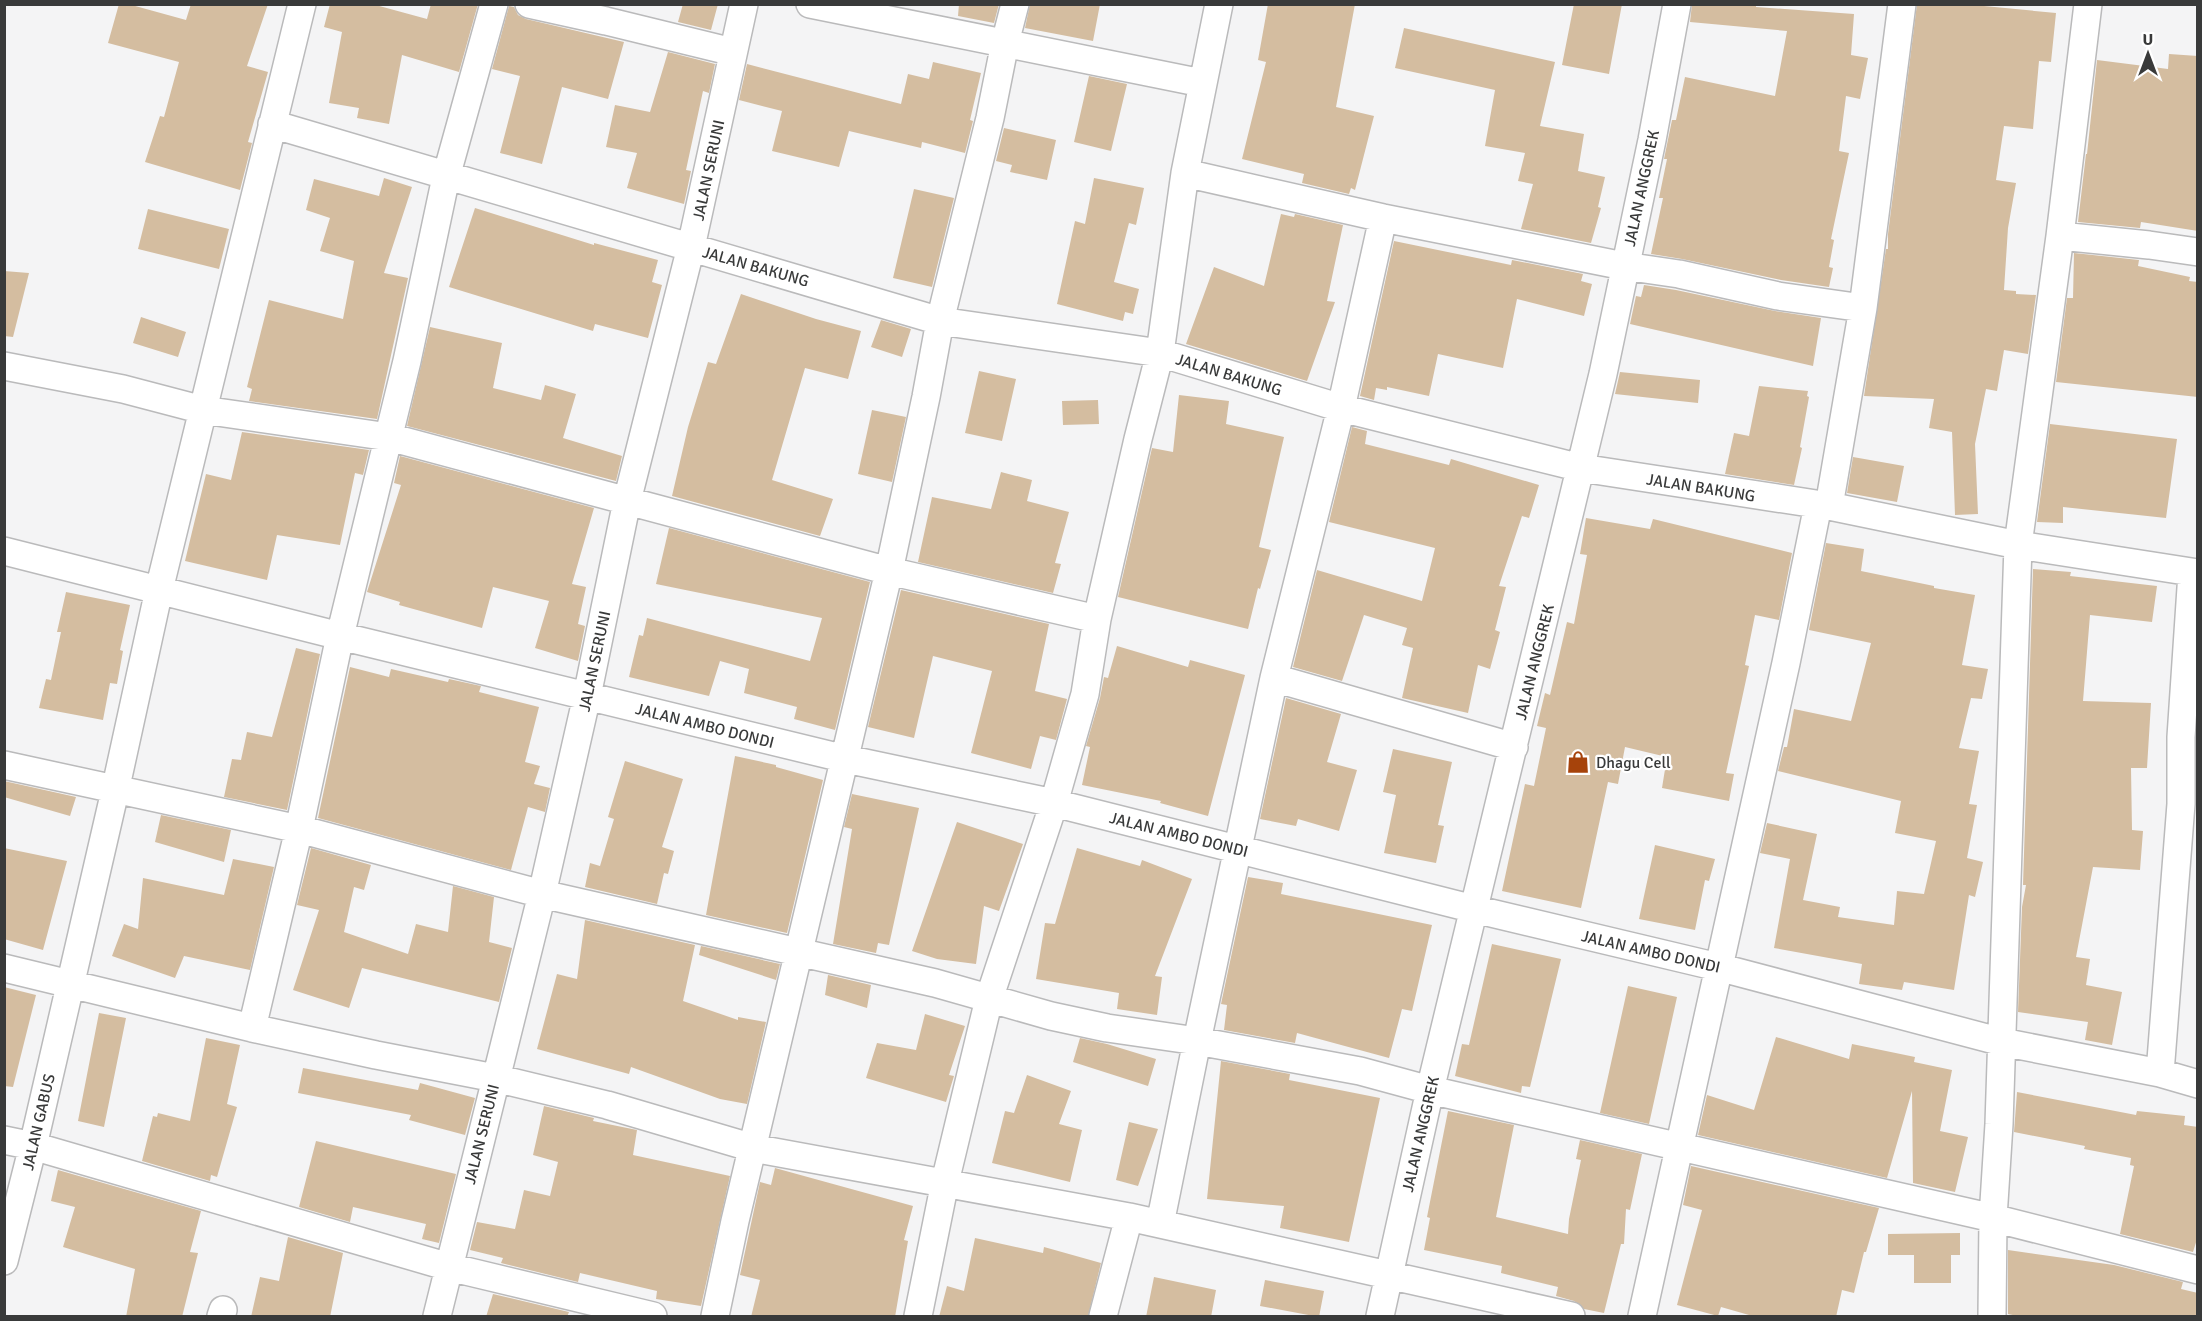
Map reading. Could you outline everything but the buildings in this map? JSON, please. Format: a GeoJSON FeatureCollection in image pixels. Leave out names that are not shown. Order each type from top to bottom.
{"type":"FeatureCollection","features":[{"type":"Feature","properties":{"kind":"street","name":"JALAN GABUS"},"geometry":{"type":"LineString","coordinates":[[4,1261],[71,983],[159,590],[302,4]]}},
{"type":"Feature","properties":{"kind":"street"},"geometry":{"type":"LineString","coordinates":[[252,1028],[340,636],[389,437],[446,177],[494,4]]}},
{"type":"Feature","properties":{"kind":"street"},"geometry":{"type":"LineString","coordinates":[[529,4],[733,52]]}},
{"type":"Feature","properties":{"kind":"street","name":"JALAN SERUNI"},"geometry":{"type":"LineString","coordinates":[[437,1317],[542,894],[587,696],[627,501],[692,247],[744,4]]}},
{"type":"Feature","properties":{"kind":"street"},"geometry":{"type":"LineString","coordinates":[[810,4],[1202,82]]}},
{"type":"Feature","properties":{"kind":"street"},"geometry":{"type":"LineString","coordinates":[[715,1317],[798,952],[846,759],[889,571],[940,321],[990,118],[1015,4]]}},
{"type":"Feature","properties":{"kind":"street"},"geometry":{"type":"LineString","coordinates":[[918,1317],[945,1182],[989,999],[1054,803],[1085,694],[1097,619],[1160,353],[1185,173],[1219,4]]}},
{"type":"Feature","properties":{"kind":"street","name":"JALAN ANGGREK"},"geometry":{"type":"LineString","coordinates":[[1380,1317],[1430,1090],[1499,798],[1514,747],[1603,374],[1652,140],[1677,4]]}},
{"type":"Feature","properties":{"kind":"street"},"geometry":{"type":"LineString","coordinates":[[1642,1317],[1786,663],[1824,506],[1863,308],[1902,4]]}},
{"type":"Feature","properties":{"kind":"street"},"geometry":{"type":"LineString","coordinates":[[1992,1317],[2018,546],[2060,236],[2088,4]]}},
{"type":"Feature","properties":{"kind":"street","name":"JALAN BAKUNG"},"geometry":{"type":"LineString","coordinates":[[272,124],[940,321],[1160,353],[1341,408],[1581,468],[1824,506],[2018,546],[2194,573]]}},
{"type":"Feature","properties":{"kind":"street"},"geometry":{"type":"LineString","coordinates":[[1185,173],[1383,218],[1624,266],[1679,274],[1778,296],[1863,308]]}},
{"type":"Feature","properties":{"kind":"street"},"geometry":{"type":"LineString","coordinates":[[1160,1224],[1274,678],[1341,408],[1383,218]]}},
{"type":"Feature","properties":{"kind":"street"},"geometry":{"type":"LineString","coordinates":[[2060,236],[2198,252]]}},
{"type":"Feature","properties":{"kind":"street"},"geometry":{"type":"LineString","coordinates":[[4,366],[123,389],[203,410],[389,437],[889,571],[1097,619]]}},
{"type":"Feature","properties":{"kind":"street","name":"JALAN AMBO DONDI"},"geometry":{"type":"LineString","coordinates":[[4,551],[340,636],[846,759],[1054,803],[1473,909],[1718,967],[2002,1042],[2160,1073],[2198,1084]]}},
{"type":"Feature","properties":{"kind":"street"},"geometry":{"type":"LineString","coordinates":[[2160,1073],[2181,804],[2181,737],[2194,573]]}},
{"type":"Feature","properties":{"kind":"street"},"geometry":{"type":"LineString","coordinates":[[1274,678],[1514,747]]}},
{"type":"Feature","properties":{"kind":"street"},"geometry":{"type":"LineString","coordinates":[[4,765],[298,829],[542,894],[935,983],[989,999],[1107,1028],[1197,1041],[1360,1071],[1430,1090],[1994,1218],[2198,1270]]}},
{"type":"Feature","properties":{"kind":"street"},"geometry":{"type":"LineString","coordinates":[[4,968],[252,1028],[495,1078],[607,1105],[753,1148],[1129,1217],[1571,1317]]}},
{"type":"Feature","properties":{"kind":"street"},"geometry":{"type":"LineString","coordinates":[[4,1140],[33,1146],[449,1268],[653,1317]]}},
{"type":"Feature","properties":{"kind":"street"},"geometry":{"type":"LineString","coordinates":[[1103,1317],[1129,1217]]}},
{"type":"Feature","properties":{"kind":"place","name":"Dhagu Cell"},"geometry":{"type":"Point","coordinates":[1578,762]}}]}
